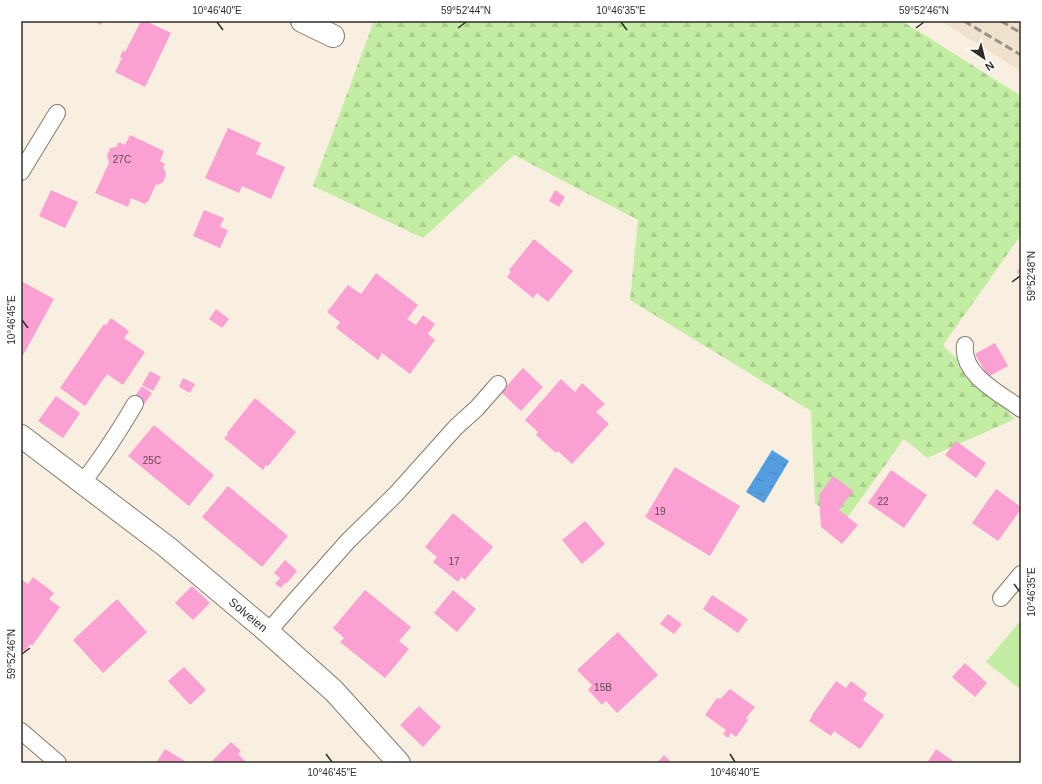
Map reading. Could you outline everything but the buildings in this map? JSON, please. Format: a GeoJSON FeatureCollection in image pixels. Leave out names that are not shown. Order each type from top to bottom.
{"type":"FeatureCollection","features":[{"type":"Feature","properties":{"kind":"street"},"geometry":{"type":"LineString","coordinates":[[302,21],[333,36]]}},
{"type":"Feature","properties":{"kind":"street","name":"Solveien"},"geometry":{"type":"LineString","coordinates":[[21,436],[167,547],[268,632],[334,691],[398,763]]}},
{"type":"Feature","properties":{"kind":"lane"},"geometry":{"type":"LineString","coordinates":[[21,172],[57,113]]}},
{"type":"Feature","properties":{"kind":"lane"},"geometry":{"type":"LineString","coordinates":[[965,344],[965,357],[977,376],[986,386],[1021,409]]}},
{"type":"Feature","properties":{"kind":"lane"},"geometry":{"type":"LineString","coordinates":[[268,632],[348,542],[396,494],[456,427],[477,408],[498,384]]}},
{"type":"Feature","properties":{"kind":"lane"},"geometry":{"type":"LineString","coordinates":[[82,483],[116,437],[135,404]]}},
{"type":"Feature","properties":{"kind":"lane"},"geometry":{"type":"LineString","coordinates":[[1001,598],[1021,574]]}},
{"type":"Feature","properties":{"kind":"lane"},"geometry":{"type":"LineString","coordinates":[[21,731],[58,763]]}},
{"type":"Feature","properties":{"kind":"shaded area"},"geometry":{"type":"Polygon","coordinates":[[[941,21],[1021,21],[1021,71],[941,21]]]}},
{"type":"Feature","properties":{"kind":"green space"},"geometry":{"type":"Polygon","coordinates":[[[374,21],[902,21],[1021,96],[1021,235],[943,345],[1015,419],[927,458],[904,439],[842,525],[815,503],[811,411],[630,300],[638,220],[514,155],[423,238],[313,186],[374,21]]]}},
{"type":"Feature","properties":{"kind":"green space"},"geometry":{"type":"Polygon","coordinates":[[[1021,620],[1021,690],[986,662],[1021,620]]]}},
{"type":"Feature","properties":{"kind":"water"},"geometry":{"type":"Polygon","coordinates":[[[772,450],[789,461],[764,503],[746,492],[772,450]]]}},
{"type":"Feature","properties":{"kind":"railway"},"geometry":{"type":"LineString","coordinates":[[964,21],[1021,55]]}},
{"type":"Feature","properties":{"kind":"railway"},"geometry":{"type":"LineString","coordinates":[[1001,21],[1021,33]]}}]}
